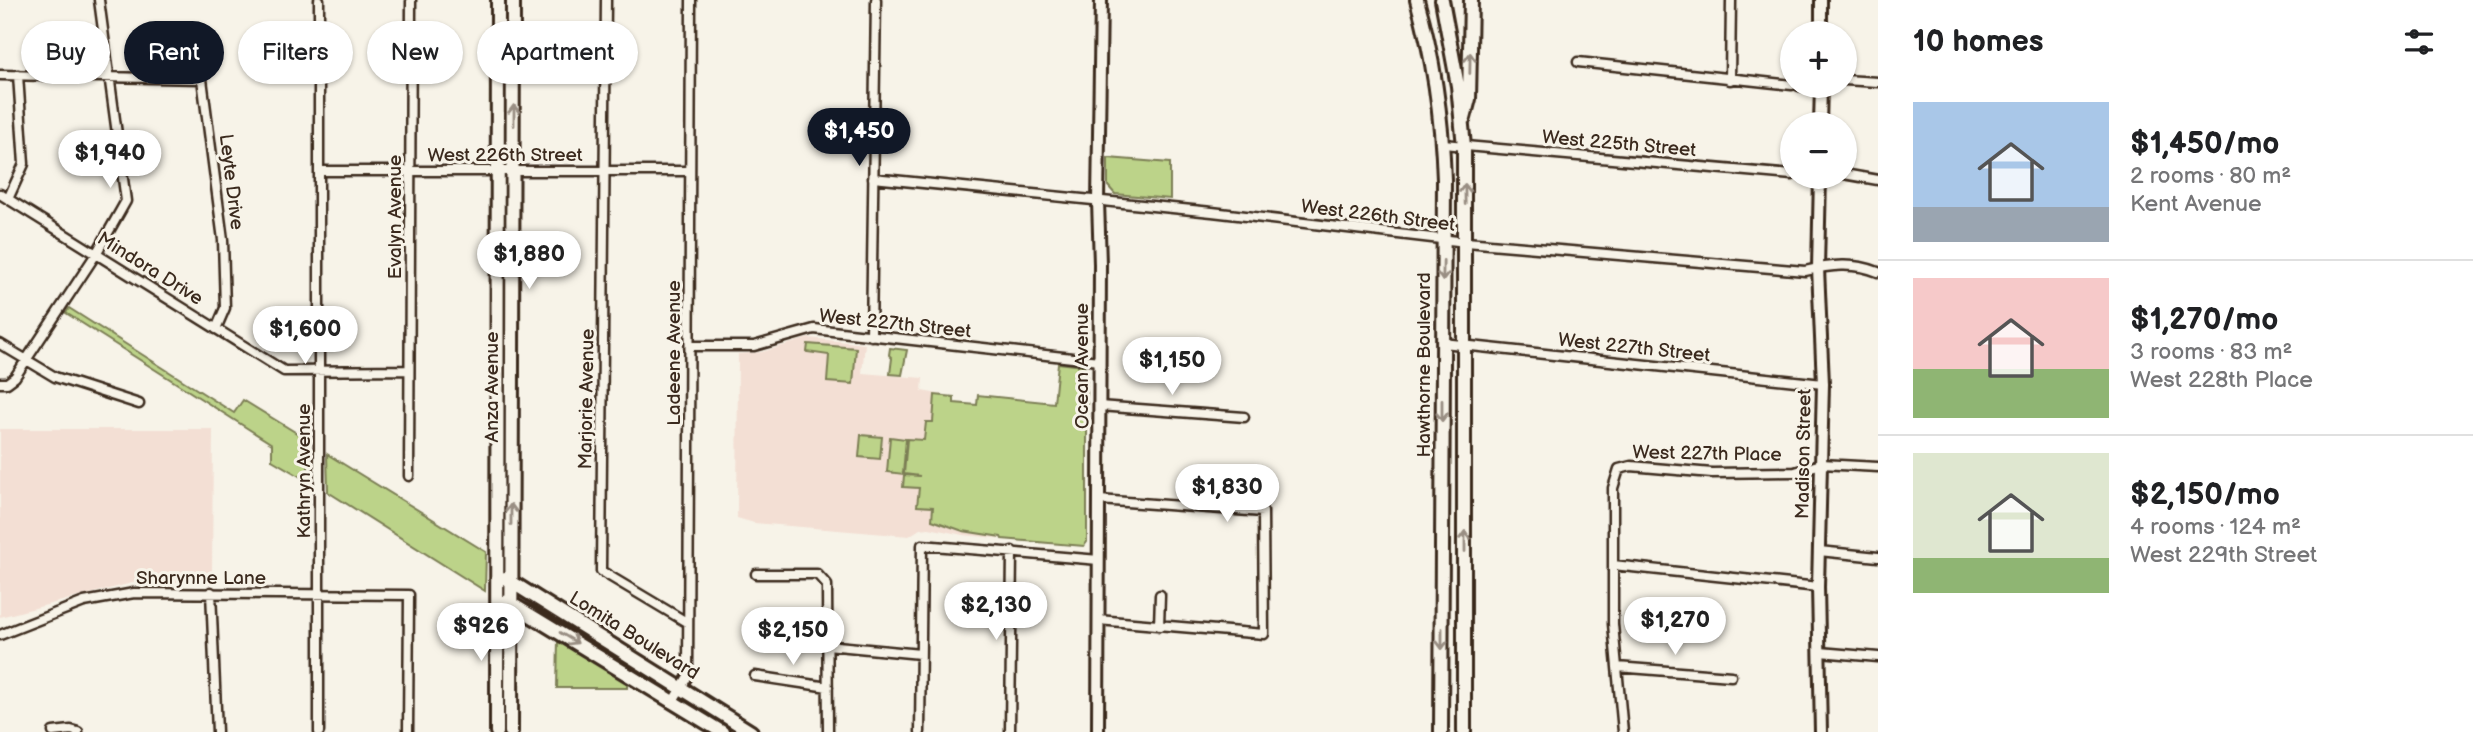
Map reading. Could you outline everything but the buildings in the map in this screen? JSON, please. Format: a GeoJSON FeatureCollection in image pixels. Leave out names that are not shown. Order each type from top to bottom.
{"type":"FeatureCollection","features":[{"type":"Feature","properties":{"kind":"main road","name":"Anza Avenue"},"geometry":{"type":"LineString","coordinates":[[497,732],[498,0]]}},
{"type":"Feature","properties":{"kind":"main road","name":"Anza Avenue"},"geometry":{"type":"LineString","coordinates":[[511,732],[513,0]]}},
{"type":"Feature","properties":{"kind":"main road","name":"Hawthorne Boulevard"},"geometry":{"type":"LineString","coordinates":[[1417,0],[1430,47],[1443,144],[1441,732]]}},
{"type":"Feature","properties":{"kind":"main road"},"geometry":{"type":"LineString","coordinates":[[1442,0],[1464,146],[1464,732]]}},
{"type":"Feature","properties":{"kind":"main road"},"geometry":{"type":"LineString","coordinates":[[1462,125],[1469,99],[1471,0]]}},
{"type":"Feature","properties":{"kind":"main road","name":"Lomita Boulevard"},"geometry":{"type":"LineString","coordinates":[[498,573],[751,732]]}},
{"type":"Feature","properties":{"kind":"main road","name":"Lomita Boulevard"},"geometry":{"type":"LineString","coordinates":[[498,594],[722,732]]}},
{"type":"Feature","properties":{"kind":"street"},"geometry":{"type":"LineString","coordinates":[[99,0],[102,21]]}},
{"type":"Feature","properties":{"kind":"street","name":"Kathryn Avenue"},"geometry":{"type":"LineString","coordinates":[[319,0],[319,732]]}},
{"type":"Feature","properties":{"kind":"street","name":"Evalyn Avenue"},"geometry":{"type":"LineString","coordinates":[[409,476],[411,0]]}},
{"type":"Feature","properties":{"kind":"street","name":"Marjorie Avenue"},"geometry":{"type":"LineString","coordinates":[[606,0],[601,571],[688,623]]}},
{"type":"Feature","properties":{"kind":"street","name":"Ladeene Avenue"},"geometry":{"type":"LineString","coordinates":[[673,701],[688,676],[691,0]]}},
{"type":"Feature","properties":{"kind":"street"},"geometry":{"type":"LineString","coordinates":[[871,336],[876,0]]}},
{"type":"Feature","properties":{"kind":"street","name":"Ocean Avenue"},"geometry":{"type":"LineString","coordinates":[[1098,732],[1098,201],[1101,0]]}},
{"type":"Feature","properties":{"kind":"street"},"geometry":{"type":"LineString","coordinates":[[1730,79],[1731,0]]}},
{"type":"Feature","properties":{"kind":"street"},"geometry":{"type":"LineString","coordinates":[[1821,0],[1821,21]]}},
{"type":"Feature","properties":{"kind":"street"},"geometry":{"type":"LineString","coordinates":[[1578,62],[1780,84]]}},
{"type":"Feature","properties":{"kind":"street"},"geometry":{"type":"LineString","coordinates":[[0,75],[21,75]]}},
{"type":"Feature","properties":{"kind":"street"},"geometry":{"type":"LineString","coordinates":[[4,197],[24,164],[18,75]]}},
{"type":"Feature","properties":{"kind":"street","name":"Leyte Drive"},"geometry":{"type":"LineString","coordinates":[[110,77],[202,79],[223,240],[225,308],[216,329]]}},
{"type":"Feature","properties":{"kind":"street"},"geometry":{"type":"LineString","coordinates":[[1857,81],[1878,82]]}},
{"type":"Feature","properties":{"kind":"street"},"geometry":{"type":"LineString","coordinates":[[0,383],[7,383],[15,377],[96,254],[125,201],[110,84]]}},
{"type":"Feature","properties":{"kind":"street","name":"West 225th Street"},"geometry":{"type":"LineString","coordinates":[[1443,144],[1780,174]]}},
{"type":"Feature","properties":{"kind":"street","name":"West 226th Street"},"geometry":{"type":"LineString","coordinates":[[319,171],[690,171]]}},
{"type":"Feature","properties":{"kind":"street"},"geometry":{"type":"LineString","coordinates":[[1857,176],[1878,180]]}},
{"type":"Feature","properties":{"kind":"street","name":"West 226th Street"},"geometry":{"type":"LineString","coordinates":[[873,178],[1212,212],[1466,242],[1805,271],[1831,265],[1866,267],[1878,272]]}},
{"type":"Feature","properties":{"kind":"street","name":"Madison Street"},"geometry":{"type":"LineString","coordinates":[[1820,189],[1818,268],[1822,384],[1818,587],[1821,732]]}},
{"type":"Feature","properties":{"kind":"street","name":"Mindora Drive"},"geometry":{"type":"LineString","coordinates":[[4,197],[284,371],[409,370]]}},
{"type":"Feature","properties":{"kind":"street","name":"West 227th Street"},"geometry":{"type":"LineString","coordinates":[[690,346],[754,346],[814,330],[1099,361]]}},
{"type":"Feature","properties":{"kind":"street","name":"West 227th Street"},"geometry":{"type":"LineString","coordinates":[[1443,343],[1822,384]]}},
{"type":"Feature","properties":{"kind":"street"},"geometry":{"type":"LineString","coordinates":[[0,344],[55,377],[139,404]]}},
{"type":"Feature","properties":{"kind":"street"},"geometry":{"type":"LineString","coordinates":[[1099,406],[1244,417]]}},
{"type":"Feature","properties":{"kind":"street","name":"West 227th Place"},"geometry":{"type":"LineString","coordinates":[[1613,565],[1613,488],[1619,469],[1631,466],[1713,473],[1795,472],[1821,464],[1878,467]]}},
{"type":"Feature","properties":{"kind":"street"},"geometry":{"type":"LineString","coordinates":[[1098,620],[1264,634],[1264,512],[1099,500]]}},
{"type":"Feature","properties":{"kind":"street"},"geometry":{"type":"LineString","coordinates":[[919,732],[922,545],[1099,559]]}},
{"type":"Feature","properties":{"kind":"street"},"geometry":{"type":"LineString","coordinates":[[1010,732],[1012,551]]}},
{"type":"Feature","properties":{"kind":"street"},"geometry":{"type":"LineString","coordinates":[[1819,551],[1878,557]]}},
{"type":"Feature","properties":{"kind":"street"},"geometry":{"type":"LineString","coordinates":[[1623,732],[1613,624],[1613,565],[1818,587]]}},
{"type":"Feature","properties":{"kind":"street"},"geometry":{"type":"LineString","coordinates":[[756,575],[817,574],[827,585],[828,732]]}},
{"type":"Feature","properties":{"kind":"street"},"geometry":{"type":"LineString","coordinates":[[211,592],[217,732]]}},
{"type":"Feature","properties":{"kind":"street","name":"Sharynne Lane"},"geometry":{"type":"LineString","coordinates":[[0,635],[84,602],[134,593],[409,595],[408,732]]}},
{"type":"Feature","properties":{"kind":"street"},"geometry":{"type":"LineString","coordinates":[[1159,626],[1160,596]]}},
{"type":"Feature","properties":{"kind":"street"},"geometry":{"type":"LineString","coordinates":[[827,645],[920,654]]}},
{"type":"Feature","properties":{"kind":"street"},"geometry":{"type":"LineString","coordinates":[[1820,652],[1878,657]]}},
{"type":"Feature","properties":{"kind":"street"},"geometry":{"type":"LineString","coordinates":[[1616,667],[1731,676]]}},
{"type":"Feature","properties":{"kind":"street"},"geometry":{"type":"LineString","coordinates":[[755,676],[828,687]]}},
{"type":"Feature","properties":{"kind":"street"},"geometry":{"type":"LineString","coordinates":[[53,732],[78,732]]}},
{"type":"Feature","properties":{"kind":"shaded area"},"geometry":{"type":"Polygon","coordinates":[[[809,338],[865,344],[862,373],[923,378],[922,391],[954,397],[954,403],[977,405],[978,395],[1054,403],[1058,363],[1086,367],[1087,542],[1084,546],[963,535],[929,528],[920,529],[909,536],[754,523],[737,518],[738,354],[762,352],[809,338]]]}},
{"type":"Feature","properties":{"kind":"shaded area"},"geometry":{"type":"Polygon","coordinates":[[[0,429],[213,429],[212,581],[132,583],[0,617],[0,429]]]}},
{"type":"Feature","properties":{"kind":"green space"},"geometry":{"type":"Polygon","coordinates":[[[498,0],[513,0],[513,21],[498,21],[498,0]]]}},
{"type":"Feature","properties":{"kind":"green space"},"geometry":{"type":"Polygon","coordinates":[[[498,84],[513,84],[511,582],[497,573],[498,84]]]}},
{"type":"Feature","properties":{"kind":"green space"},"geometry":{"type":"Polygon","coordinates":[[[1108,158],[1170,163],[1170,199],[1115,194],[1108,186],[1108,158]]]}},
{"type":"Feature","properties":{"kind":"green space"},"geometry":{"type":"Polygon","coordinates":[[[69,308],[234,413],[243,400],[308,440],[308,481],[272,460],[272,444],[66,313],[69,308]]]}},
{"type":"Feature","properties":{"kind":"green space"},"geometry":{"type":"Polygon","coordinates":[[[808,344],[856,348],[853,384],[827,382],[829,355],[807,352],[808,344]]]}},
{"type":"Feature","properties":{"kind":"green space"},"geometry":{"type":"Polygon","coordinates":[[[890,348],[907,350],[902,375],[890,374],[890,348]]]}},
{"type":"Feature","properties":{"kind":"green space"},"geometry":{"type":"Polygon","coordinates":[[[1058,363],[1084,366],[1087,371],[1087,542],[1084,546],[1002,539],[963,531],[932,520],[933,507],[917,506],[919,488],[903,487],[904,475],[920,476],[904,474],[907,439],[924,440],[926,422],[933,422],[935,395],[954,397],[954,403],[977,405],[978,395],[1054,403],[1058,363]]]}},
{"type":"Feature","properties":{"kind":"green space"},"geometry":{"type":"Polygon","coordinates":[[[861,435],[882,437],[880,459],[859,457],[861,435]]]}},
{"type":"Feature","properties":{"kind":"green space"},"geometry":{"type":"Polygon","coordinates":[[[890,437],[906,439],[903,474],[887,472],[890,437]]]}},
{"type":"Feature","properties":{"kind":"green space"},"geometry":{"type":"Polygon","coordinates":[[[327,454],[486,552],[485,591],[328,492],[327,454]]]}},
{"type":"Feature","properties":{"kind":"green space"},"geometry":{"type":"Polygon","coordinates":[[[558,639],[627,682],[627,688],[557,688],[558,639]]]}}]}
